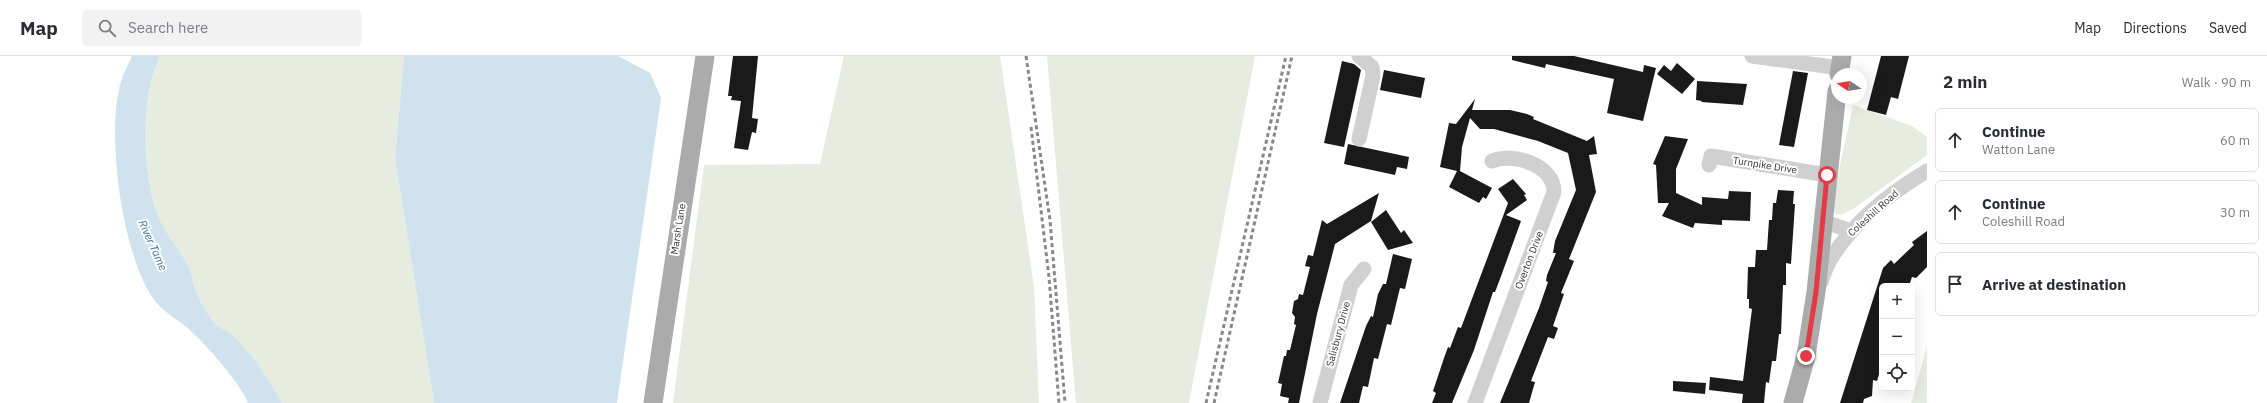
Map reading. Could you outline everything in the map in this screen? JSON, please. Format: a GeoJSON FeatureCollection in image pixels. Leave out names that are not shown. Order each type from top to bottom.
{"type":"FeatureCollection","features":[{"type":"Feature","properties":{"kind":"main road","name":"Marsh Lane"},"geometry":{"type":"LineString","coordinates":[[653,403],[705,56]]}},
{"type":"Feature","properties":{"kind":"main road"},"geometry":{"type":"LineString","coordinates":[[1816,292],[1835,104]]}},
{"type":"Feature","properties":{"kind":"main road","name":"Coleshill Road"},"geometry":{"type":"LineString","coordinates":[[1793,403],[1806,356],[1816,292]]}},
{"type":"Feature","properties":{"kind":"street"},"geometry":{"type":"LineString","coordinates":[[1359,56],[1372,66],[1373,76],[1359,139]]}},
{"type":"Feature","properties":{"kind":"street"},"geometry":{"type":"LineString","coordinates":[[1752,56],[1840,66]]}},
{"type":"Feature","properties":{"kind":"street","name":"Turnpike Drive"},"geometry":{"type":"LineString","coordinates":[[1709,165],[1711,156],[1827,175]]}},
{"type":"Feature","properties":{"kind":"street","name":"Overton Drive"},"geometry":{"type":"LineString","coordinates":[[1475,403],[1554,192],[1552,179],[1541,166],[1510,158],[1500,158],[1492,161]]}},
{"type":"Feature","properties":{"kind":"street","name":"Coleshill Road"},"geometry":{"type":"LineString","coordinates":[[1816,292],[1831,258],[1851,231],[1907,183],[1927,170]]}},
{"type":"Feature","properties":{"kind":"street"},"geometry":{"type":"LineString","coordinates":[[1823,221],[1851,231]]}},
{"type":"Feature","properties":{"kind":"street","name":"Salisbury Drive"},"geometry":{"type":"LineString","coordinates":[[1320,403],[1351,285],[1364,270]]}},
{"type":"Feature","properties":{"kind":"shaded area"},"geometry":{"type":"Polygon","coordinates":[[[160,56],[404,56],[395,158],[434,403],[282,403],[243,347],[212,320],[197,293],[189,267],[160,220],[152,196],[148,176],[145,134],[146,112],[149,92],[160,56]]]}},
{"type":"Feature","properties":{"kind":"shaded area"},"geometry":{"type":"Polygon","coordinates":[[[844,56],[1000,56],[1034,287],[1039,403],[673,403],[704,165],[820,164],[844,56]]]}},
{"type":"Feature","properties":{"kind":"shaded area"},"geometry":{"type":"Polygon","coordinates":[[[1047,56],[1255,56],[1189,403],[1076,403],[1047,56]]]}},
{"type":"Feature","properties":{"kind":"shaded area"},"geometry":{"type":"Polygon","coordinates":[[[1853,105],[1912,126],[1927,137],[1927,155],[1853,209],[1841,215],[1835,213],[1831,207],[1853,105]]]}},
{"type":"Feature","properties":{"kind":"shaded area"},"geometry":{"type":"Polygon","coordinates":[[[1927,347],[1927,403],[1911,403],[1927,347]]]}},
{"type":"Feature","properties":{"kind":"water","name":"River Tame"},"geometry":{"type":"Polygon","coordinates":[[[132,56],[160,56],[149,92],[145,134],[148,176],[152,196],[160,220],[189,267],[197,293],[209,316],[217,325],[234,337],[248,352],[282,403],[248,403],[232,376],[215,356],[188,328],[159,306],[144,282],[134,257],[126,229],[120,199],[115,139],[116,112],[119,90],[132,56]]]}},
{"type":"Feature","properties":{"kind":"water"},"geometry":{"type":"Polygon","coordinates":[[[404,56],[618,56],[650,73],[661,98],[617,403],[434,403],[395,158],[404,56]]]}},
{"type":"Feature","properties":{"kind":"building"},"geometry":{"type":"Polygon","coordinates":[[[733,56],[758,56],[752,118],[758,119],[756,133],[752,132],[748,150],[734,148],[741,101],[731,100],[732,96],[728,96],[733,56]]]}},
{"type":"Feature","properties":{"kind":"building"},"geometry":{"type":"Polygon","coordinates":[[[1512,56],[1574,56],[1643,72],[1644,65],[1656,68],[1643,121],[1607,113],[1614,79],[1546,64],[1545,68],[1512,60],[1512,56]]]}},
{"type":"Feature","properties":{"kind":"building"},"geometry":{"type":"Polygon","coordinates":[[[1881,56],[1909,56],[1898,99],[1891,97],[1886,115],[1867,110],[1881,56]]]}},
{"type":"Feature","properties":{"kind":"building"},"geometry":{"type":"Polygon","coordinates":[[[1342,61],[1354,64],[1361,70],[1344,147],[1324,143],[1342,61]]]}},
{"type":"Feature","properties":{"kind":"building"},"geometry":{"type":"Polygon","coordinates":[[[1677,63],[1695,79],[1682,94],[1657,74],[1664,65],[1671,71],[1677,63]]]}},
{"type":"Feature","properties":{"kind":"building"},"geometry":{"type":"Polygon","coordinates":[[[1384,70],[1425,78],[1421,98],[1380,90],[1384,70]]]}},
{"type":"Feature","properties":{"kind":"building"},"geometry":{"type":"Polygon","coordinates":[[[1793,71],[1808,73],[1794,147],[1779,145],[1793,71]]]}},
{"type":"Feature","properties":{"kind":"building"},"geometry":{"type":"Polygon","coordinates":[[[1697,81],[1747,84],[1743,105],[1701,102],[1702,101],[1696,100],[1697,81]]]}},
{"type":"Feature","properties":{"kind":"building"},"geometry":{"type":"Polygon","coordinates":[[[1475,99],[1472,110],[1510,110],[1527,114],[1534,117],[1533,119],[1587,141],[1594,136],[1597,154],[1589,155],[1596,192],[1569,259],[1574,261],[1561,293],[1564,294],[1553,326],[1558,328],[1554,339],[1548,337],[1531,381],[1535,382],[1529,403],[1500,403],[1539,308],[1548,282],[1546,281],[1547,275],[1556,253],[1553,253],[1555,241],[1576,190],[1568,153],[1538,141],[1494,129],[1480,129],[1470,118],[1462,147],[1460,171],[1492,188],[1486,199],[1483,197],[1479,203],[1449,187],[1457,171],[1440,167],[1449,123],[1456,124],[1475,99]]]}},
{"type":"Feature","properties":{"kind":"building"},"geometry":{"type":"Polygon","coordinates":[[[1665,136],[1688,139],[1676,169],[1676,193],[1702,205],[1702,197],[1728,199],[1729,191],[1751,192],[1750,221],[1722,220],[1722,225],[1695,223],[1693,228],[1662,216],[1669,203],[1658,203],[1656,165],[1653,164],[1665,136]]]}},
{"type":"Feature","properties":{"kind":"building"},"geometry":{"type":"Polygon","coordinates":[[[1348,144],[1409,157],[1407,169],[1397,167],[1395,175],[1344,164],[1348,144]]]}},
{"type":"Feature","properties":{"kind":"building"},"geometry":{"type":"Polygon","coordinates":[[[1513,179],[1526,194],[1524,195],[1527,200],[1506,215],[1521,221],[1495,292],[1493,292],[1474,350],[1452,403],[1432,403],[1436,393],[1433,391],[1448,347],[1450,348],[1458,327],[1461,328],[1508,203],[1498,189],[1513,179]]]}},
{"type":"Feature","properties":{"kind":"building"},"geometry":{"type":"Polygon","coordinates":[[[1778,190],[1794,191],[1793,204],[1795,204],[1791,264],[1786,263],[1786,285],[1783,285],[1781,334],[1779,334],[1776,361],[1772,361],[1769,383],[1766,382],[1764,403],[1742,403],[1743,394],[1709,390],[1710,377],[1743,381],[1752,309],[1749,308],[1749,299],[1747,299],[1748,267],[1755,267],[1756,250],[1767,250],[1769,220],[1772,220],[1773,203],[1776,203],[1778,190]]]}},
{"type":"Feature","properties":{"kind":"building"},"geometry":{"type":"Polygon","coordinates":[[[1379,193],[1371,221],[1335,244],[1317,314],[1299,403],[1288,403],[1289,398],[1280,396],[1282,384],[1278,383],[1284,356],[1286,356],[1287,350],[1290,350],[1296,325],[1294,324],[1295,317],[1292,313],[1294,301],[1298,299],[1299,294],[1303,295],[1310,267],[1305,266],[1308,255],[1313,256],[1322,220],[1327,224],[1379,193]]]}},
{"type":"Feature","properties":{"kind":"building"},"geometry":{"type":"Polygon","coordinates":[[[1386,210],[1401,233],[1404,230],[1413,243],[1388,250],[1371,222],[1386,210]]]}},
{"type":"Feature","properties":{"kind":"building"},"geometry":{"type":"Polygon","coordinates":[[[1927,231],[1927,267],[1916,278],[1912,277],[1910,283],[1879,283],[1879,374],[1877,381],[1873,380],[1872,396],[1864,399],[1863,403],[1840,403],[1883,268],[1891,260],[1894,264],[1914,245],[1912,242],[1927,231]]]}},
{"type":"Feature","properties":{"kind":"building"},"geometry":{"type":"Polygon","coordinates":[[[1393,254],[1412,259],[1405,289],[1400,288],[1391,325],[1387,324],[1378,359],[1374,358],[1368,387],[1363,386],[1359,403],[1340,403],[1366,326],[1371,316],[1373,317],[1378,294],[1383,284],[1386,284],[1393,254]]]}},
{"type":"Feature","properties":{"kind":"building"},"geometry":{"type":"Polygon","coordinates":[[[1673,381],[1706,383],[1705,394],[1673,391],[1673,381]]]}},
{"type":"Feature","properties":{"kind":"railway"},"geometry":{"type":"LineString","coordinates":[[1026,56],[1050,220],[1065,403]]}},
{"type":"Feature","properties":{"kind":"railway"},"geometry":{"type":"LineString","coordinates":[[1206,403],[1286,56]]}},
{"type":"Feature","properties":{"kind":"railway"},"geometry":{"type":"LineString","coordinates":[[1214,403],[1292,56]]}},
{"type":"Feature","properties":{"kind":"railway"},"geometry":{"type":"LineString","coordinates":[[1031,127],[1049,277],[1059,403]]}},
{"type":"Feature","properties":{"kind":"route"},"geometry":{"type":"LineString","coordinates":[[1806,356],[1813,318],[1827,175]]}}]}
